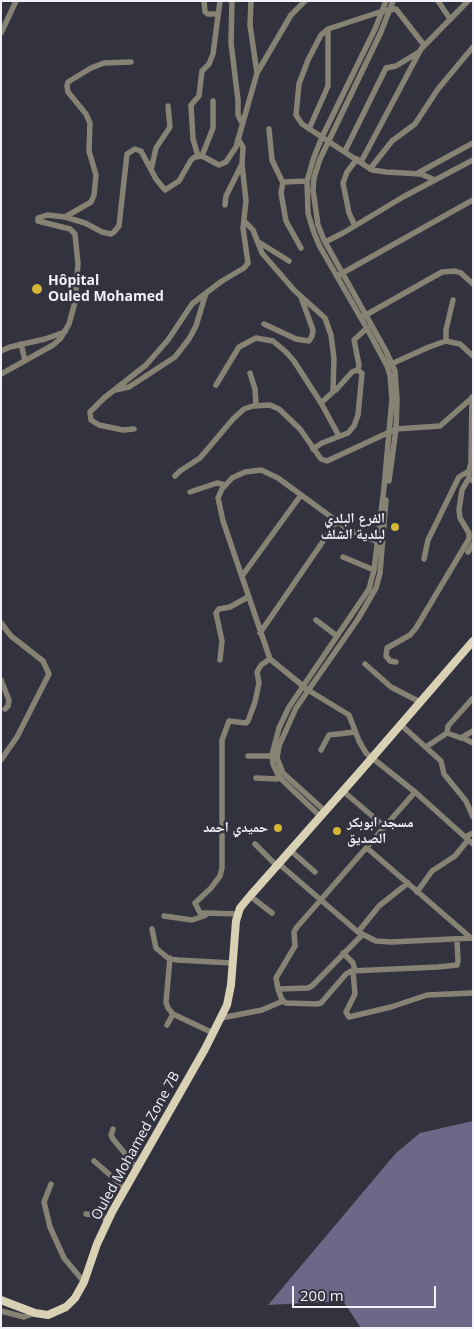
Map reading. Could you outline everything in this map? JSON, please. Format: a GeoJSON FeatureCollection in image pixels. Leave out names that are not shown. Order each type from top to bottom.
{"type":"FeatureCollection","features":[{"type":"Feature","properties":{"kind":"main road"},"geometry":{"type":"LineString","coordinates":[[237,914],[277,864],[473,641]]}},
{"type":"Feature","properties":{"kind":"main road","name":"Ouled Mohamed Zone 7B"},"geometry":{"type":"LineString","coordinates":[[1,1300],[35,1313],[48,1315],[66,1307],[84,1282],[108,1219],[213,1033],[228,1002],[232,985],[237,914]]}},
{"type":"Feature","properties":{"kind":"street"},"geometry":{"type":"LineString","coordinates":[[1,33],[16,1]]}},
{"type":"Feature","properties":{"kind":"street"},"geometry":{"type":"LineString","coordinates":[[204,1],[205,12],[208,14],[218,14]]}},
{"type":"Feature","properties":{"kind":"street"},"geometry":{"type":"LineString","coordinates":[[220,1],[213,54],[209,64],[202,71],[199,96],[191,106],[193,139],[200,156],[212,163],[222,165],[230,158],[238,138],[257,73],[297,4],[305,1]]}},
{"type":"Feature","properties":{"kind":"street"},"geometry":{"type":"LineString","coordinates":[[232,1],[231,43],[238,115],[242,123]]}},
{"type":"Feature","properties":{"kind":"street"},"geometry":{"type":"LineString","coordinates":[[251,1],[250,25],[257,73]]}},
{"type":"Feature","properties":{"kind":"street"},"geometry":{"type":"LineString","coordinates":[[323,813],[289,779],[281,769],[277,758],[279,746],[288,723],[308,690],[358,619],[376,588],[380,573],[380,543],[392,385],[390,365],[364,316],[313,230],[308,213],[307,181],[322,137],[383,11],[386,1]]}},
{"type":"Feature","properties":{"kind":"street"},"geometry":{"type":"LineString","coordinates":[[340,275],[318,225],[313,190],[316,171],[328,141],[381,32],[393,1]]}},
{"type":"Feature","properties":{"kind":"street"},"geometry":{"type":"LineString","coordinates":[[438,1],[450,19]]}},
{"type":"Feature","properties":{"kind":"street"},"geometry":{"type":"LineString","coordinates":[[355,226],[349,213],[343,183],[347,172],[359,161],[419,52],[468,1]]}},
{"type":"Feature","properties":{"kind":"street"},"geometry":{"type":"LineString","coordinates":[[424,45],[398,11],[391,9],[328,29],[321,34],[316,43],[299,84],[296,115],[299,121],[309,129],[370,169],[418,174],[435,180]]}},
{"type":"Feature","properties":{"kind":"street"},"geometry":{"type":"LineString","coordinates":[[309,129],[328,86],[328,29]]}},
{"type":"Feature","properties":{"kind":"street"},"geometry":{"type":"LineString","coordinates":[[370,169],[392,141],[414,124],[438,89],[473,47]]}},
{"type":"Feature","properties":{"kind":"street"},"geometry":{"type":"LineString","coordinates":[[345,151],[386,68],[402,63],[419,52]]}},
{"type":"Feature","properties":{"kind":"street"},"geometry":{"type":"LineString","coordinates":[[65,217],[91,202],[94,195],[96,175],[89,151],[90,123],[86,114],[68,92],[68,82],[91,68],[104,64],[132,62]]}},
{"type":"Feature","properties":{"kind":"street"},"geometry":{"type":"LineString","coordinates":[[1,374],[57,342],[69,324],[75,302],[78,282],[76,236],[70,229],[38,221],[37,219],[47,214],[65,217],[85,223],[102,232],[112,234],[119,226],[126,162],[129,151],[135,149],[141,151],[161,187],[165,190],[176,183],[191,160],[200,156],[213,128],[213,101]]}},
{"type":"Feature","properties":{"kind":"street"},"geometry":{"type":"LineString","coordinates":[[151,170],[156,148],[170,128],[168,106]]}},
{"type":"Feature","properties":{"kind":"street"},"geometry":{"type":"LineString","coordinates":[[268,129],[272,160],[283,182],[281,193],[286,221],[300,248]]}},
{"type":"Feature","properties":{"kind":"street"},"geometry":{"type":"LineString","coordinates":[[134,429],[113,429],[99,425],[91,420],[90,412],[146,365],[168,340],[192,304],[222,281],[244,268],[248,263],[244,236],[246,201],[242,144],[238,138]]}},
{"type":"Feature","properties":{"kind":"street"},"geometry":{"type":"LineString","coordinates":[[418,174],[473,143]]}},
{"type":"Feature","properties":{"kind":"street"},"geometry":{"type":"LineString","coordinates":[[325,242],[473,160]]}},
{"type":"Feature","properties":{"kind":"street"},"geometry":{"type":"LineString","coordinates":[[225,205],[226,196],[242,164]]}},
{"type":"Feature","properties":{"kind":"street"},"geometry":{"type":"LineString","coordinates":[[283,182],[307,181]]}},
{"type":"Feature","properties":{"kind":"street"},"geometry":{"type":"LineString","coordinates":[[340,275],[473,200]]}},
{"type":"Feature","properties":{"kind":"street"},"geometry":{"type":"LineString","coordinates":[[244,221],[251,227],[262,253],[300,295],[323,315],[331,335],[334,359],[332,387],[334,391]]}},
{"type":"Feature","properties":{"kind":"street"},"geometry":{"type":"LineString","coordinates":[[257,241],[289,260]]}},
{"type":"Feature","properties":{"kind":"street"},"geometry":{"type":"LineString","coordinates":[[364,316],[442,272],[455,270],[473,284]]}},
{"type":"Feature","properties":{"kind":"street"},"geometry":{"type":"LineString","coordinates":[[115,390],[129,387],[175,357],[196,326],[206,293]]}},
{"type":"Feature","properties":{"kind":"street"},"geometry":{"type":"LineString","coordinates":[[264,324],[296,339],[308,341],[312,336],[313,330],[300,295]]}},
{"type":"Feature","properties":{"kind":"street"},"geometry":{"type":"LineString","coordinates":[[446,341],[446,330],[453,300]]}},
{"type":"Feature","properties":{"kind":"street"},"geometry":{"type":"LineString","coordinates":[[323,813],[279,777],[272,764],[272,756],[282,719],[367,594],[380,543],[396,429],[397,400],[395,372],[367,328],[364,316]]}},
{"type":"Feature","properties":{"kind":"street"},"geometry":{"type":"LineString","coordinates":[[314,450],[322,443],[352,430],[356,422],[362,375],[358,370],[359,366],[354,340],[367,328]]}},
{"type":"Feature","properties":{"kind":"street"},"geometry":{"type":"LineString","coordinates":[[1,351],[65,332]]}},
{"type":"Feature","properties":{"kind":"street"},"geometry":{"type":"LineString","coordinates":[[216,385],[226,371],[236,350],[250,340],[258,338],[273,341],[286,352],[321,403],[339,436]]}},
{"type":"Feature","properties":{"kind":"street"},"geometry":{"type":"LineString","coordinates":[[45,339],[48,347]]}},
{"type":"Feature","properties":{"kind":"street"},"geometry":{"type":"LineString","coordinates":[[390,365],[446,341],[460,344],[473,356]]}},
{"type":"Feature","properties":{"kind":"street"},"geometry":{"type":"LineString","coordinates":[[21,344],[25,360]]}},
{"type":"Feature","properties":{"kind":"street"},"geometry":{"type":"LineString","coordinates":[[321,403],[352,372],[358,370]]}},
{"type":"Feature","properties":{"kind":"street"},"geometry":{"type":"LineString","coordinates":[[250,373],[256,405]]}},
{"type":"Feature","properties":{"kind":"street"},"geometry":{"type":"LineString","coordinates":[[175,476],[204,455],[239,413],[256,405],[270,405],[279,409],[300,429],[323,460],[332,460],[396,429],[440,426],[472,397]]}},
{"type":"Feature","properties":{"kind":"street"},"geometry":{"type":"LineString","coordinates":[[396,662],[388,660],[386,656],[387,648],[410,635],[416,628],[469,539],[469,533],[462,521],[459,510],[462,490],[470,477],[472,460],[472,397]]}},
{"type":"Feature","properties":{"kind":"street"},"geometry":{"type":"LineString","coordinates":[[380,543],[349,530],[273,474],[261,470],[245,472],[232,478],[219,494],[218,502],[270,659],[308,690],[349,714],[364,750],[469,840]]}},
{"type":"Feature","properties":{"kind":"street"},"geometry":{"type":"LineString","coordinates":[[424,559],[428,540],[459,477],[470,477]]}},
{"type":"Feature","properties":{"kind":"street"},"geometry":{"type":"LineString","coordinates":[[190,492],[217,483],[225,485]]}},
{"type":"Feature","properties":{"kind":"street"},"geometry":{"type":"LineString","coordinates":[[242,576],[302,495]]}},
{"type":"Feature","properties":{"kind":"street"},"geometry":{"type":"LineString","coordinates":[[260,633],[337,521]]}},
{"type":"Feature","properties":{"kind":"street"},"geometry":{"type":"LineString","coordinates":[[468,552],[473,544]]}},
{"type":"Feature","properties":{"kind":"street"},"geometry":{"type":"LineString","coordinates":[[343,557],[374,570]]}},
{"type":"Feature","properties":{"kind":"street"},"geometry":{"type":"LineString","coordinates":[[220,660],[222,641],[216,613],[219,609],[230,607],[248,597]]}},
{"type":"Feature","properties":{"kind":"street"},"geometry":{"type":"LineString","coordinates":[[316,620],[337,636]]}},
{"type":"Feature","properties":{"kind":"street"},"geometry":{"type":"LineString","coordinates":[[1,623],[11,636],[43,661],[49,674],[17,737],[1,760]]}},
{"type":"Feature","properties":{"kind":"street"},"geometry":{"type":"LineString","coordinates":[[237,914],[200,913],[195,903],[212,888],[220,876],[222,868],[222,740],[229,720],[246,723],[248,721],[259,683],[257,672],[261,665],[270,659]]}},
{"type":"Feature","properties":{"kind":"street"},"geometry":{"type":"LineString","coordinates":[[365,664],[390,687],[420,702]]}},
{"type":"Feature","properties":{"kind":"street"},"geometry":{"type":"LineString","coordinates":[[1,680],[10,700],[5,709]]}},
{"type":"Feature","properties":{"kind":"street"},"geometry":{"type":"LineString","coordinates":[[426,747],[447,732],[448,726],[473,698]]}},
{"type":"Feature","properties":{"kind":"street"},"geometry":{"type":"LineString","coordinates":[[400,724],[442,763],[444,774],[466,801],[473,817]]}},
{"type":"Feature","properties":{"kind":"street"},"geometry":{"type":"LineString","coordinates":[[463,738],[473,731]]}},
{"type":"Feature","properties":{"kind":"street"},"geometry":{"type":"LineString","coordinates":[[321,750],[329,735],[355,732]]}},
{"type":"Feature","properties":{"kind":"street"},"geometry":{"type":"LineString","coordinates":[[447,732],[473,743]]}},
{"type":"Feature","properties":{"kind":"street"},"geometry":{"type":"LineString","coordinates":[[248,756],[272,756]]}},
{"type":"Feature","properties":{"kind":"street"},"geometry":{"type":"LineString","coordinates":[[256,778],[276,779],[279,777]]}},
{"type":"Feature","properties":{"kind":"street"},"geometry":{"type":"LineString","coordinates":[[343,791],[385,827]]}},
{"type":"Feature","properties":{"kind":"street"},"geometry":{"type":"LineString","coordinates":[[283,1001],[276,978],[295,946],[294,930],[415,792]]}},
{"type":"Feature","properties":{"kind":"street"},"geometry":{"type":"LineString","coordinates":[[417,892],[432,871],[455,856],[473,833]]}},
{"type":"Feature","properties":{"kind":"street"},"geometry":{"type":"LineString","coordinates":[[255,844],[360,934],[376,941],[472,938]]}},
{"type":"Feature","properties":{"kind":"street"},"geometry":{"type":"LineString","coordinates":[[366,848],[472,938]]}},
{"type":"Feature","properties":{"kind":"street"},"geometry":{"type":"LineString","coordinates":[[290,850],[316,872]]}},
{"type":"Feature","properties":{"kind":"street"},"geometry":{"type":"LineString","coordinates":[[278,989],[310,988],[360,934],[379,906],[408,884]]}},
{"type":"Feature","properties":{"kind":"street"},"geometry":{"type":"LineString","coordinates":[[250,896],[272,913]]}},
{"type":"Feature","properties":{"kind":"street"},"geometry":{"type":"LineString","coordinates":[[164,916],[192,920],[208,913]]}},
{"type":"Feature","properties":{"kind":"street"},"geometry":{"type":"LineString","coordinates":[[152,929],[156,948],[170,958],[233,962]]}},
{"type":"Feature","properties":{"kind":"street"},"geometry":{"type":"LineString","coordinates":[[221,1018],[262,1010],[283,1001],[295,1004],[319,1004],[346,974],[354,971],[457,965],[457,939]]}},
{"type":"Feature","properties":{"kind":"street"},"geometry":{"type":"LineString","coordinates":[[343,953],[354,964],[355,991],[346,1012],[349,1018],[428,995],[472,992]]}},
{"type":"Feature","properties":{"kind":"street"},"geometry":{"type":"LineString","coordinates":[[170,958],[166,1002],[168,1008],[173,1014],[213,1033]]}},
{"type":"Feature","properties":{"kind":"street"},"geometry":{"type":"LineString","coordinates":[[168,1024],[173,1014]]}},
{"type":"Feature","properties":{"kind":"street"},"geometry":{"type":"LineString","coordinates":[[113,1130],[111,1135],[113,1139],[137,1168]]}},
{"type":"Feature","properties":{"kind":"street"},"geometry":{"type":"LineString","coordinates":[[94,1161],[125,1188]]}},
{"type":"Feature","properties":{"kind":"street"},"geometry":{"type":"LineString","coordinates":[[51,1184],[44,1202],[50,1227],[64,1258],[84,1282]]}},
{"type":"Feature","properties":{"kind":"street"},"geometry":{"type":"LineString","coordinates":[[86,1214],[108,1219]]}},
{"type":"Feature","properties":{"kind":"street"},"geometry":{"type":"LineString","coordinates":[[1,1312],[24,1317],[35,1313]]}},
{"type":"Feature","properties":{"kind":"shaded area"},"geometry":{"type":"Polygon","coordinates":[[[473,1121],[473,1328],[361,1328],[343,1301],[268,1305],[396,1153],[420,1133],[473,1121]]]}},
{"type":"Feature","properties":{"kind":"place","name":"Hôpital Ouled Mohamed"},"geometry":{"type":"Point","coordinates":[37,289]}},
{"type":"Feature","properties":{"kind":"place","name":"الفرع البلدي لبلدية الشلف"},"geometry":{"type":"Point","coordinates":[395,527]}},
{"type":"Feature","properties":{"kind":"place","name":"حميدي احمد"},"geometry":{"type":"Point","coordinates":[278,828]}},
{"type":"Feature","properties":{"kind":"place","name":"مسجد ابوبكر الصديق"},"geometry":{"type":"Point","coordinates":[337,831]}}]}
